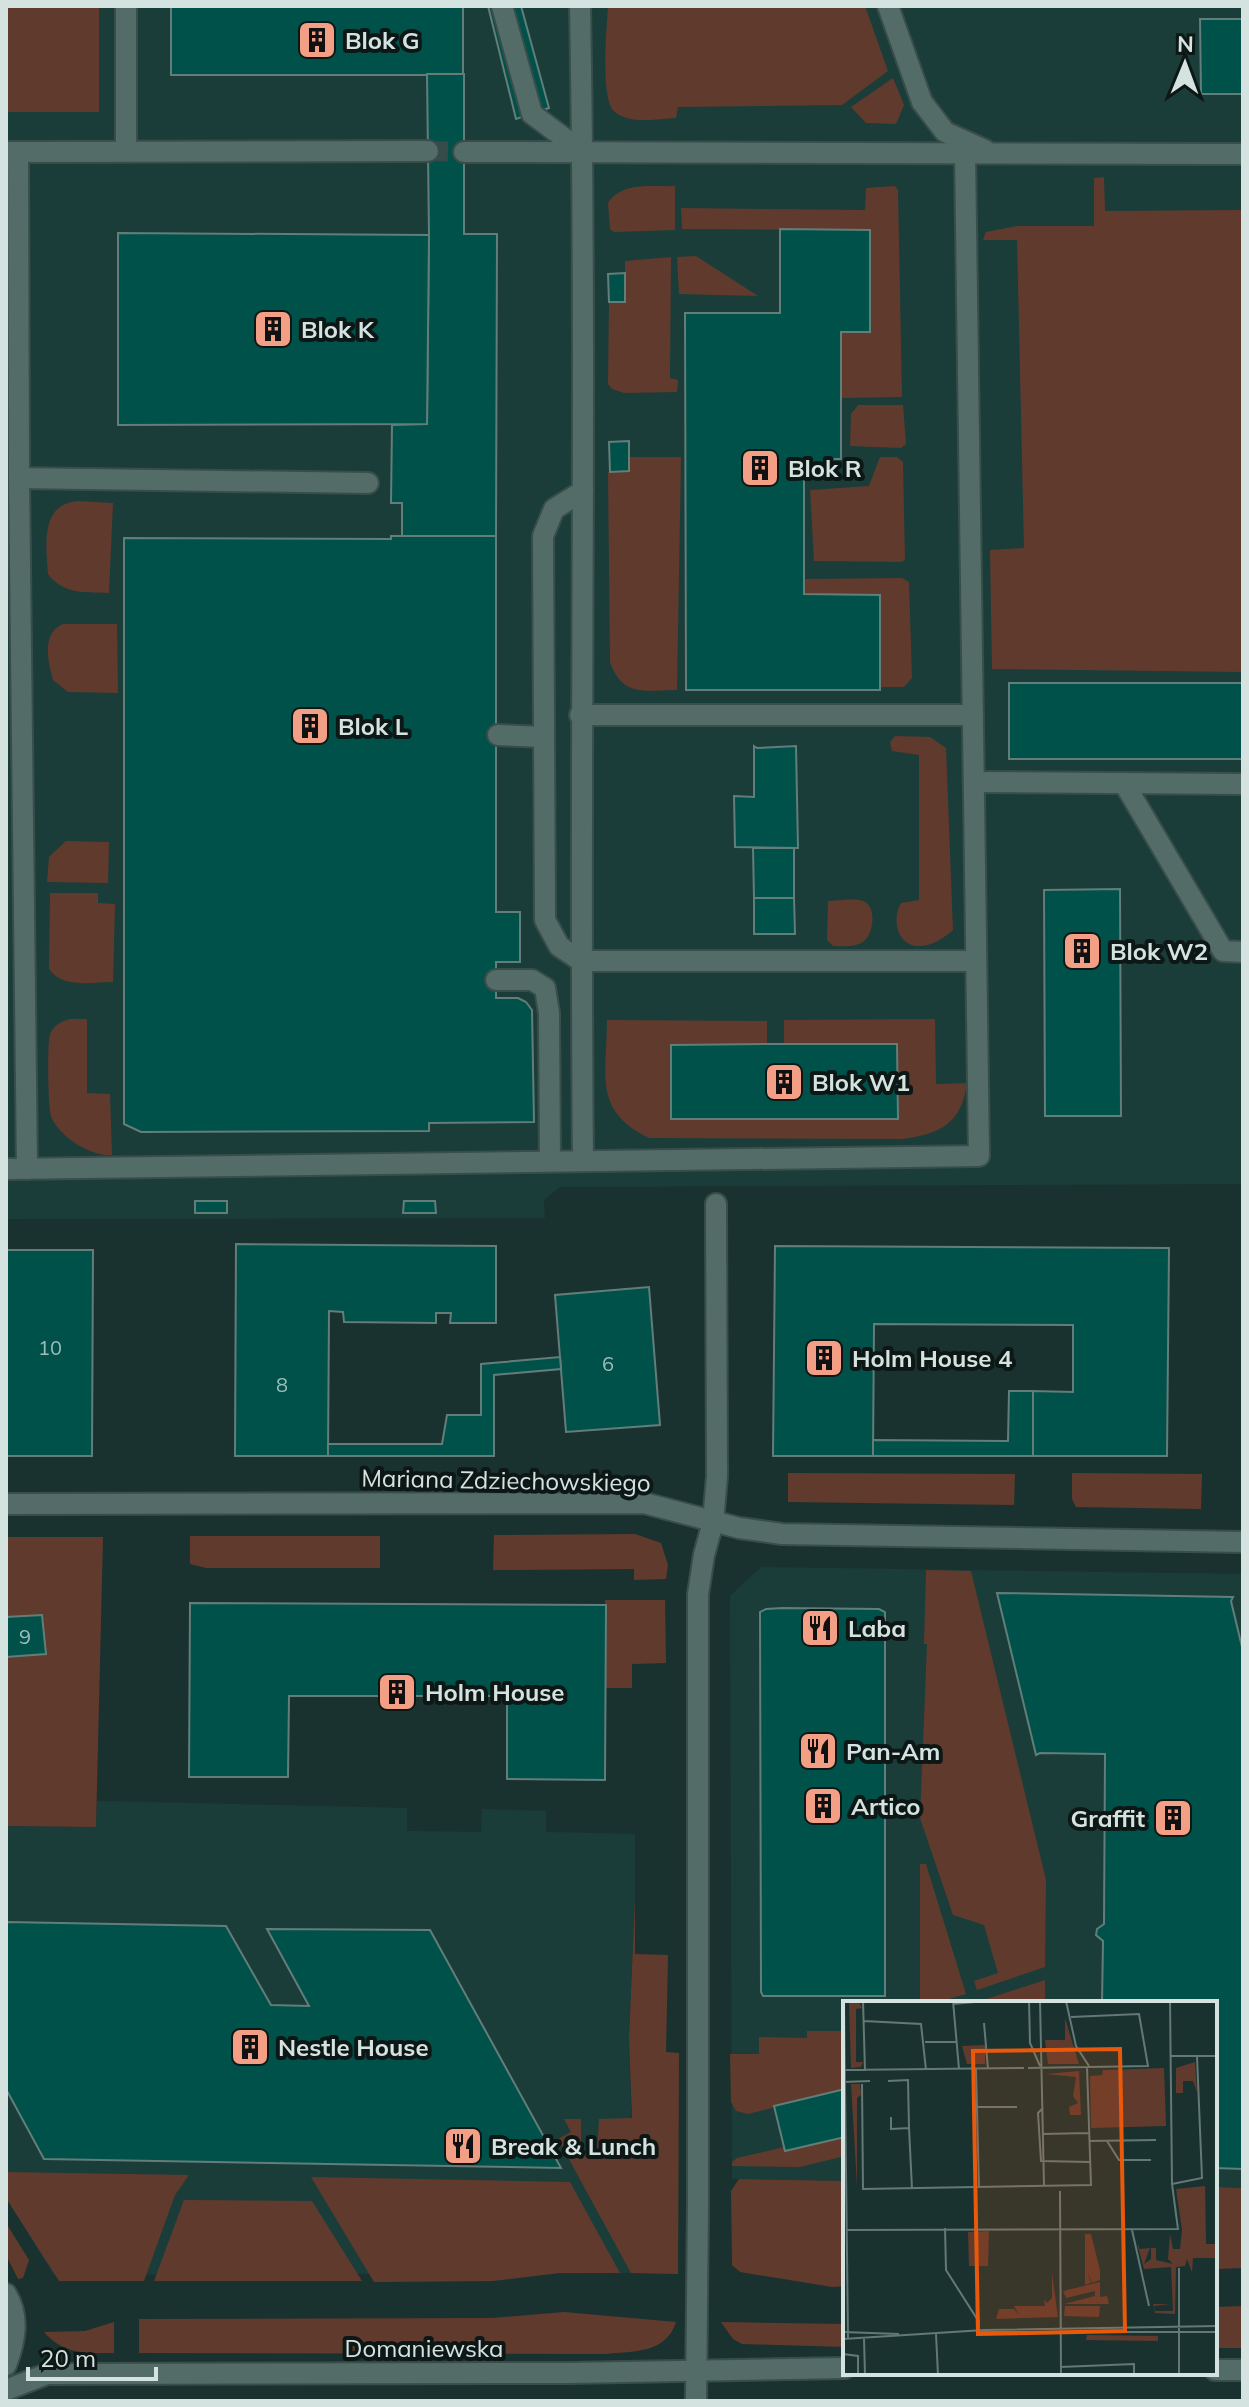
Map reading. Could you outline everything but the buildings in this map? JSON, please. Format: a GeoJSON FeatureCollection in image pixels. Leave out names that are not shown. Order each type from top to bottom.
{"type":"FeatureCollection","features":[{"type":"Feature","properties":{"kind":"street"},"geometry":{"type":"LineString","coordinates":[[126,6],[126,151]]}},
{"type":"Feature","properties":{"kind":"street"},"geometry":{"type":"LineString","coordinates":[[502,6],[532,114],[583,152]]}},
{"type":"Feature","properties":{"kind":"street"},"geometry":{"type":"LineString","coordinates":[[580,6],[583,152],[580,715],[583,1160]]}},
{"type":"Feature","properties":{"kind":"street"},"geometry":{"type":"LineString","coordinates":[[888,6],[922,102],[945,132],[994,154]]}},
{"type":"Feature","properties":{"kind":"street"},"geometry":{"type":"LineString","coordinates":[[428,151],[12,152],[19,478],[16,1169],[979,1156],[965,153]]}},
{"type":"Feature","properties":{"kind":"street"},"geometry":{"type":"LineString","coordinates":[[464,152],[1243,154]]}},
{"type":"Feature","properties":{"kind":"street"},"geometry":{"type":"LineString","coordinates":[[19,478],[368,483]]}},
{"type":"Feature","properties":{"kind":"street"},"geometry":{"type":"LineString","coordinates":[[583,491],[554,509],[543,536],[545,920],[559,946],[581,961],[976,961]]}},
{"type":"Feature","properties":{"kind":"street"},"geometry":{"type":"LineString","coordinates":[[580,715],[973,715]]}},
{"type":"Feature","properties":{"kind":"street"},"geometry":{"type":"LineString","coordinates":[[498,735],[543,737]]}},
{"type":"Feature","properties":{"kind":"street"},"geometry":{"type":"LineString","coordinates":[[974,782],[1243,784]]}},
{"type":"Feature","properties":{"kind":"street"},"geometry":{"type":"LineString","coordinates":[[1124,783],[1223,951],[1243,952]]}},
{"type":"Feature","properties":{"kind":"street"},"geometry":{"type":"LineString","coordinates":[[496,980],[532,980],[545,988],[549,1013],[550,1161]]}},
{"type":"Feature","properties":{"kind":"street"},"geometry":{"type":"LineString","coordinates":[[696,2401],[698,1594],[713,1522],[717,1471],[716,1204]]}},
{"type":"Feature","properties":{"kind":"street","name":"Mariana Zdziechowskiego"},"geometry":{"type":"LineString","coordinates":[[6,1504],[644,1503],[713,1522],[782,1534],[1243,1542]]}},
{"type":"Feature","properties":{"kind":"street"},"geometry":{"type":"LineString","coordinates":[[6,2294],[12,2304],[15,2322],[6,2365]]}},
{"type":"Feature","properties":{"kind":"street","name":"Domaniewska"},"geometry":{"type":"LineString","coordinates":[[6,2390],[47,2374],[553,2373],[843,2368]]}},
{"type":"Feature","properties":{"kind":"street"},"geometry":{"type":"LineString","coordinates":[[1217,2370],[1243,2370]]}},
{"type":"Feature","properties":{"kind":"shaded area"},"geometry":{"type":"Polygon","coordinates":[[[6,6],[1243,6],[1243,1184],[560,1187],[544,1200],[545,1218],[6,1219],[6,6]]]}},
{"type":"Feature","properties":{"kind":"shaded area"},"geometry":{"type":"Polygon","coordinates":[[[6,6],[99,6],[99,112],[6,112],[6,6]]]}},
{"type":"Feature","properties":{"kind":"shaded area"},"geometry":{"type":"Polygon","coordinates":[[[608,6],[865,6],[888,71],[842,105],[678,107],[676,118],[627,118],[614,111],[607,92],[608,6]]]}},
{"type":"Feature","properties":{"kind":"shaded area"},"geometry":{"type":"Polygon","coordinates":[[[893,78],[904,105],[896,124],[866,123],[851,107],[893,78]]]}},
{"type":"Feature","properties":{"kind":"shaded area"},"geometry":{"type":"Polygon","coordinates":[[[1104,177],[1105,211],[1243,210],[1243,672],[992,669],[990,550],[1024,548],[1017,240],[983,240],[986,232],[1017,226],[1094,226],[1094,178],[1104,177]]]}},
{"type":"Feature","properties":{"kind":"shaded area"},"geometry":{"type":"Polygon","coordinates":[[[675,186],[675,230],[614,232],[610,229],[608,203],[621,191],[638,187],[675,186]]]}},
{"type":"Feature","properties":{"kind":"shaded area"},"geometry":{"type":"Polygon","coordinates":[[[895,186],[898,190],[902,397],[842,398],[841,332],[870,331],[870,230],[682,229],[681,208],[865,210],[866,188],[895,186]]]}},
{"type":"Feature","properties":{"kind":"shaded area"},"geometry":{"type":"Polygon","coordinates":[[[696,256],[758,296],[679,294],[677,257],[696,256]]]}},
{"type":"Feature","properties":{"kind":"shaded area"},"geometry":{"type":"Polygon","coordinates":[[[671,257],[670,378],[678,380],[677,392],[624,393],[612,389],[608,384],[609,302],[625,301],[625,261],[671,257]]]}},
{"type":"Feature","properties":{"kind":"shaded area"},"geometry":{"type":"Polygon","coordinates":[[[858,405],[903,405],[906,444],[901,448],[850,446],[851,414],[858,405]]]}},
{"type":"Feature","properties":{"kind":"shaded area"},"geometry":{"type":"Polygon","coordinates":[[[629,457],[681,457],[677,690],[645,691],[628,687],[615,674],[610,662],[608,472],[629,471],[629,457]]]}},
{"type":"Feature","properties":{"kind":"shaded area"},"geometry":{"type":"Polygon","coordinates":[[[880,457],[897,457],[903,462],[905,560],[814,561],[810,490],[869,486],[880,457]]]}},
{"type":"Feature","properties":{"kind":"shaded area"},"geometry":{"type":"Polygon","coordinates":[[[78,501],[113,503],[109,593],[68,589],[48,574],[47,539],[51,518],[66,504],[78,501]]]}},
{"type":"Feature","properties":{"kind":"shaded area"},"geometry":{"type":"Polygon","coordinates":[[[902,578],[909,582],[912,678],[904,687],[880,687],[880,595],[804,594],[804,579],[902,578]]]}},
{"type":"Feature","properties":{"kind":"shaded area"},"geometry":{"type":"Polygon","coordinates":[[[63,624],[117,624],[118,693],[68,692],[53,680],[48,657],[49,641],[51,634],[63,624]]]}},
{"type":"Feature","properties":{"kind":"shaded area"},"geometry":{"type":"Polygon","coordinates":[[[895,736],[930,737],[946,748],[953,930],[936,942],[922,946],[904,940],[897,922],[901,903],[919,900],[919,755],[892,751],[890,742],[895,736]]]}},
{"type":"Feature","properties":{"kind":"shaded area"},"geometry":{"type":"Polygon","coordinates":[[[66,841],[109,842],[108,883],[47,882],[49,857],[66,841]]]}},
{"type":"Feature","properties":{"kind":"shaded area"},"geometry":{"type":"Polygon","coordinates":[[[50,893],[98,893],[98,903],[115,904],[113,982],[70,982],[49,969],[50,893]]]}},
{"type":"Feature","properties":{"kind":"shaded area"},"geometry":{"type":"Polygon","coordinates":[[[857,900],[869,905],[872,922],[870,933],[864,941],[853,946],[833,946],[827,940],[828,901],[857,900]]]}},
{"type":"Feature","properties":{"kind":"shaded area"},"geometry":{"type":"Polygon","coordinates":[[[70,1019],[87,1019],[87,1093],[110,1094],[112,1155],[95,1153],[76,1144],[61,1131],[51,1116],[48,1075],[50,1034],[58,1024],[70,1019]]]}},
{"type":"Feature","properties":{"kind":"shaded area"},"geometry":{"type":"Polygon","coordinates":[[[935,1019],[936,1084],[967,1083],[954,1117],[938,1130],[916,1137],[649,1138],[618,1116],[607,1089],[607,1020],[767,1021],[767,1044],[671,1045],[671,1119],[898,1118],[897,1044],[784,1044],[784,1020],[935,1019]]]}},
{"type":"Feature","properties":{"kind":"shaded area"},"geometry":{"type":"Polygon","coordinates":[[[788,1473],[1015,1474],[1014,1505],[788,1502],[788,1473]]]}},
{"type":"Feature","properties":{"kind":"shaded area"},"geometry":{"type":"Polygon","coordinates":[[[1072,1473],[1202,1474],[1201,1509],[1076,1507],[1072,1499],[1072,1473]]]}},
{"type":"Feature","properties":{"kind":"shaded area"},"geometry":{"type":"Polygon","coordinates":[[[635,1534],[661,1543],[668,1565],[666,1579],[634,1580],[634,1569],[493,1570],[494,1535],[635,1534]]]}},
{"type":"Feature","properties":{"kind":"shaded area"},"geometry":{"type":"Polygon","coordinates":[[[190,1536],[380,1536],[380,1568],[206,1568],[190,1564],[190,1536]]]}},
{"type":"Feature","properties":{"kind":"shaded area"},"geometry":{"type":"Polygon","coordinates":[[[6,1537],[103,1537],[96,1827],[6,1826],[6,1537]]]}},
{"type":"Feature","properties":{"kind":"shaded area"},"geometry":{"type":"Polygon","coordinates":[[[761,1567],[1243,1574],[1243,2188],[1217,2187],[1217,2001],[843,2001],[843,2181],[732,2179],[730,1596],[761,1567]]]}},
{"type":"Feature","properties":{"kind":"shaded area"},"geometry":{"type":"Polygon","coordinates":[[[926,1570],[971,1571],[1046,1880],[1045,1967],[977,1990],[974,1981],[998,1973],[984,1925],[953,1915],[920,1818],[927,1644],[924,1644],[926,1570]]]}},
{"type":"Feature","properties":{"kind":"shaded area"},"geometry":{"type":"Polygon","coordinates":[[[605,1600],[665,1600],[666,1663],[632,1664],[632,1688],[606,1688],[605,1600]]]}},
{"type":"Feature","properties":{"kind":"shaded area"},"geometry":{"type":"Polygon","coordinates":[[[97,1801],[407,1808],[407,1831],[481,1832],[482,1809],[546,1811],[546,1832],[635,1834],[629,2039],[636,2273],[54,2275],[6,2198],[6,1826],[96,1827],[97,1801]]]}},
{"type":"Feature","properties":{"kind":"shaded area"},"geometry":{"type":"Polygon","coordinates":[[[920,1864],[926,1864],[966,1994],[942,2001],[920,2001],[920,1864]]]}},
{"type":"Feature","properties":{"kind":"shaded area"},"geometry":{"type":"Polygon","coordinates":[[[635,1897],[635,1954],[668,1955],[666,2052],[679,2053],[678,2274],[631,2273],[558,2139],[571,2132],[564,2119],[581,2119],[581,2151],[597,2152],[599,2119],[632,2118],[629,2039],[635,1897]]]}},
{"type":"Feature","properties":{"kind":"shaded area"},"geometry":{"type":"Polygon","coordinates":[[[1045,1980],[1045,2001],[980,2001],[1045,1980]]]}},
{"type":"Feature","properties":{"kind":"shaded area"},"geometry":{"type":"Polygon","coordinates":[[[807,2031],[843,2031],[843,2090],[748,2114],[736,2111],[731,2102],[730,2054],[759,2054],[759,2037],[807,2038],[807,2031]]]}},
{"type":"Feature","properties":{"kind":"shaded area"},"geometry":{"type":"Polygon","coordinates":[[[843,2137],[843,2156],[800,2167],[732,2166],[737,2158],[784,2147],[786,2151],[843,2137]]]}},
{"type":"Feature","properties":{"kind":"shaded area"},"geometry":{"type":"Polygon","coordinates":[[[6,2172],[189,2175],[175,2195],[144,2281],[59,2281],[6,2198],[6,2172]]]}},
{"type":"Feature","properties":{"kind":"shaded area"},"geometry":{"type":"Polygon","coordinates":[[[311,2177],[570,2182],[620,2273],[560,2273],[493,2281],[374,2282],[311,2177]]]}},
{"type":"Feature","properties":{"kind":"shaded area"},"geometry":{"type":"Polygon","coordinates":[[[739,2179],[843,2181],[843,2286],[740,2272],[732,2265],[731,2191],[739,2179]]]}},
{"type":"Feature","properties":{"kind":"shaded area"},"geometry":{"type":"Polygon","coordinates":[[[1217,2187],[1243,2188],[1243,2268],[1217,2269],[1217,2187]]]}},
{"type":"Feature","properties":{"kind":"shaded area"},"geometry":{"type":"Polygon","coordinates":[[[184,2200],[312,2201],[362,2281],[154,2281],[184,2200]]]}},
{"type":"Feature","properties":{"kind":"shaded area"},"geometry":{"type":"Polygon","coordinates":[[[6,2223],[29,2260],[23,2278],[18,2279],[6,2255],[6,2223]]]}},
{"type":"Feature","properties":{"kind":"shaded area"},"geometry":{"type":"Polygon","coordinates":[[[1243,2306],[1243,2348],[1217,2348],[1217,2307],[1243,2306]]]}},
{"type":"Feature","properties":{"kind":"shaded area"},"geometry":{"type":"Polygon","coordinates":[[[564,2312],[676,2322],[665,2340],[657,2345],[637,2351],[605,2354],[139,2353],[139,2319],[492,2318],[564,2312]]]}},
{"type":"Feature","properties":{"kind":"shaded area"},"geometry":{"type":"Polygon","coordinates":[[[114,2322],[114,2353],[68,2349],[44,2332],[85,2331],[114,2322]]]}},
{"type":"Feature","properties":{"kind":"shaded area"},"geometry":{"type":"Polygon","coordinates":[[[721,2322],[843,2324],[843,2347],[742,2344],[733,2339],[721,2322]]]}},
{"type":"Feature","properties":{"kind":"tunnel"},"geometry":{"type":"LineString","coordinates":[[428,151],[464,152]]}},
{"type":"Feature","properties":{"kind":"place","name":"Blok G"},"geometry":{"type":"Point","coordinates":[317,40]}},
{"type":"Feature","properties":{"kind":"place","name":"Blok K"},"geometry":{"type":"Point","coordinates":[273,329]}},
{"type":"Feature","properties":{"kind":"place","name":"Blok R"},"geometry":{"type":"Point","coordinates":[760,468]}},
{"type":"Feature","properties":{"kind":"place","name":"Blok L"},"geometry":{"type":"Point","coordinates":[310,726]}},
{"type":"Feature","properties":{"kind":"place","name":"Blok W2"},"geometry":{"type":"Point","coordinates":[1082,951]}},
{"type":"Feature","properties":{"kind":"place","name":"Blok W1"},"geometry":{"type":"Point","coordinates":[784,1082]}},
{"type":"Feature","properties":{"kind":"place","name":"Holm House 4"},"geometry":{"type":"Point","coordinates":[824,1358]}},
{"type":"Feature","properties":{"kind":"place","name":"Laba"},"geometry":{"type":"Point","coordinates":[820,1628]}},
{"type":"Feature","properties":{"kind":"place","name":"Holm House"},"geometry":{"type":"Point","coordinates":[397,1692]}},
{"type":"Feature","properties":{"kind":"place","name":"Pan-Am"},"geometry":{"type":"Point","coordinates":[818,1751]}},
{"type":"Feature","properties":{"kind":"place","name":"Artico"},"geometry":{"type":"Point","coordinates":[823,1806]}},
{"type":"Feature","properties":{"kind":"place","name":"Graffit"},"geometry":{"type":"Point","coordinates":[1173,1818]}},
{"type":"Feature","properties":{"kind":"place","name":"Nestle House"},"geometry":{"type":"Point","coordinates":[250,2047]}},
{"type":"Feature","properties":{"kind":"place","name":"Break & Lunch"},"geometry":{"type":"Point","coordinates":[463,2146]}}]}
